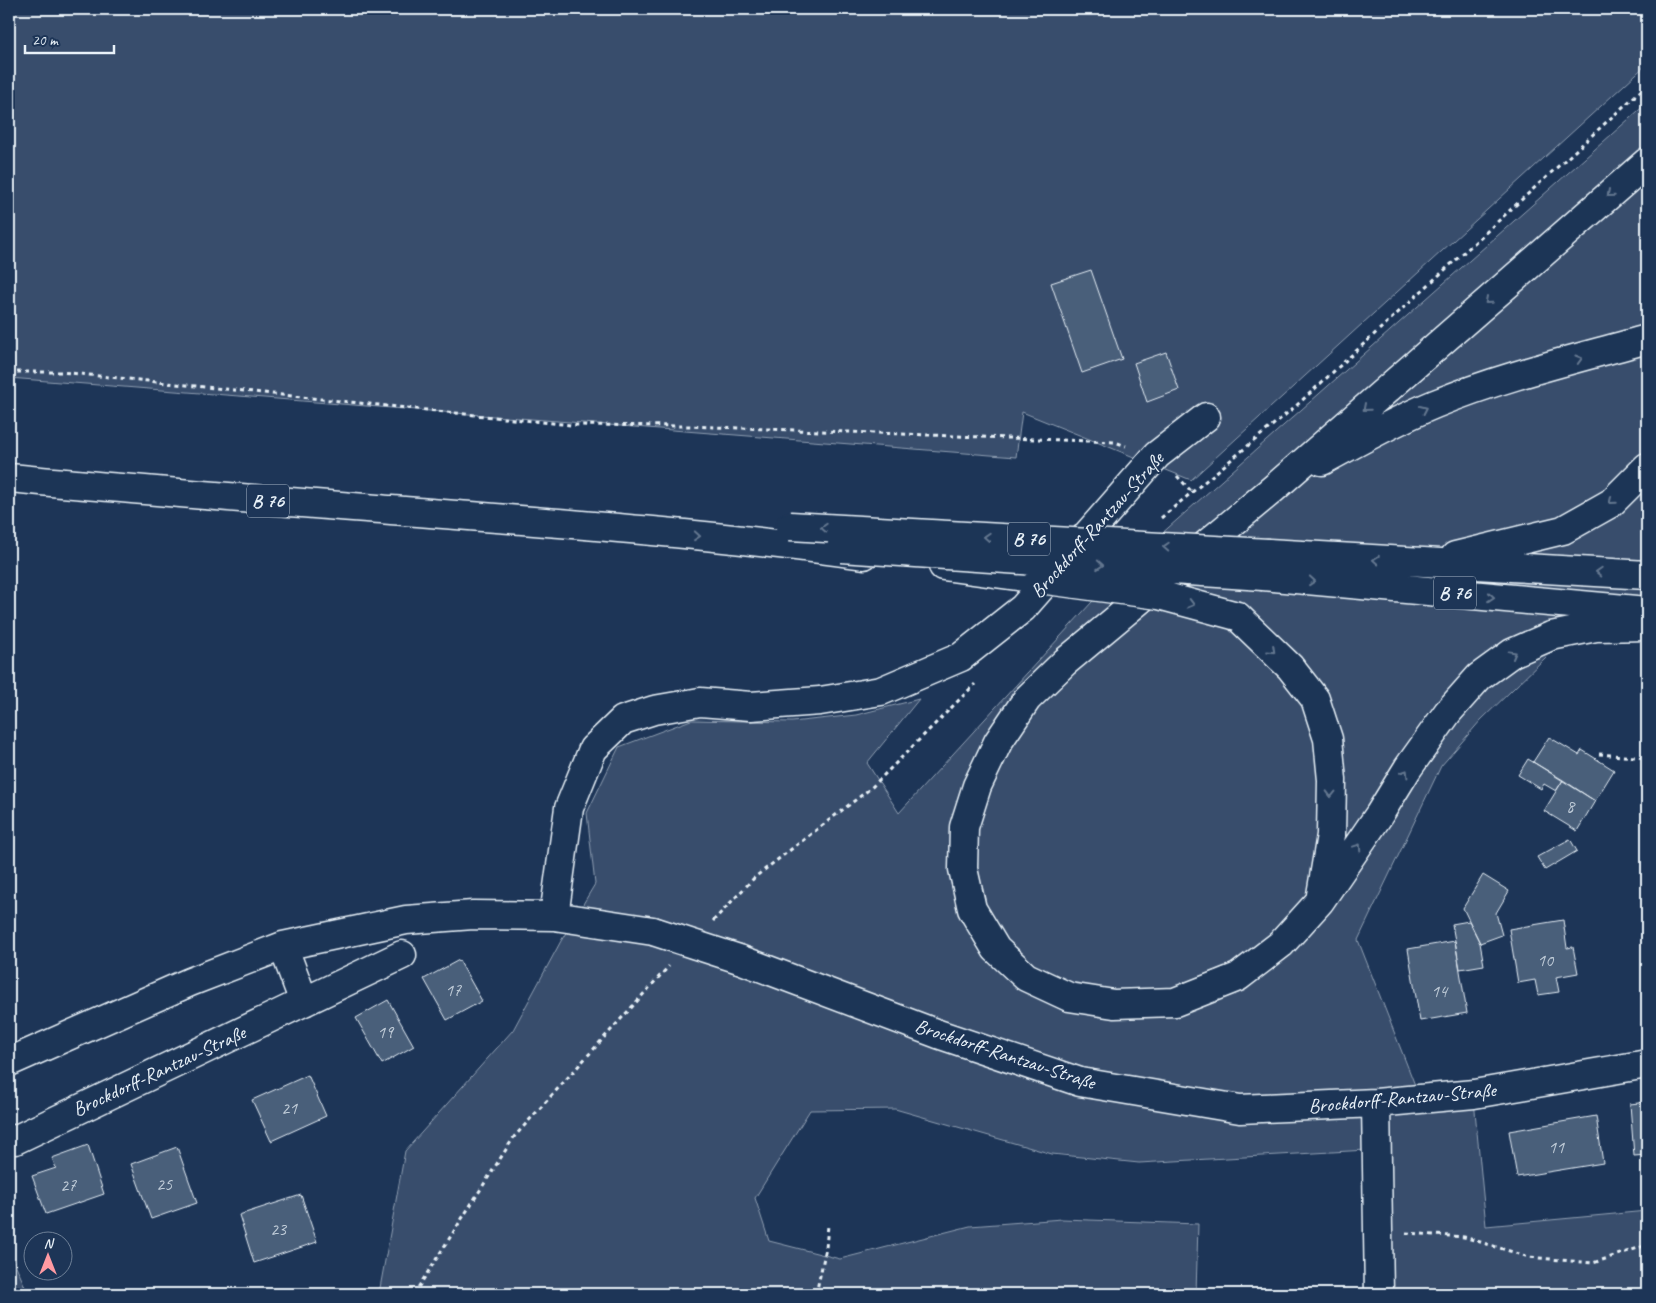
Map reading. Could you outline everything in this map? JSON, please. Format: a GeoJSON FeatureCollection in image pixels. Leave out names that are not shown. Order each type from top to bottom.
{"type":"FeatureCollection","features":[{"type":"Feature","properties":{"kind":"main road"},"geometry":{"type":"LineString","coordinates":[[1647,162],[1273,489],[1065,662],[1027,699],[998,742],[977,786],[964,827],[963,870],[972,909],[996,949],[1026,977],[1069,997],[1114,1004],[1174,1002],[1238,977],[1281,944],[1320,901],[1379,815],[1408,768],[1448,712],[1479,677],[1512,654],[1551,636],[1596,627],[1647,626]]}},
{"type":"Feature","properties":{"kind":"main road"},"geometry":{"type":"LineString","coordinates":[[1273,489],[1372,433],[1435,404],[1504,380],[1647,339]]}},
{"type":"Feature","properties":{"kind":"main road","name":"Brockdorff-Rantzau-Straße"},"geometry":{"type":"LineString","coordinates":[[554,916],[569,808],[593,749],[624,720],[654,710],[700,702],[751,706],[820,701],[881,691],[961,657],[1023,608],[1157,455],[1206,417]]}},
{"type":"Feature","properties":{"kind":"main road","name":"B 76"},"geometry":{"type":"LineString","coordinates":[[9,464],[536,504],[790,535]]}},
{"type":"Feature","properties":{"kind":"main road"},"geometry":{"type":"LineString","coordinates":[[1425,563],[1563,530],[1611,503],[1647,467]]}},
{"type":"Feature","properties":{"kind":"main road","name":"B 76"},"geometry":{"type":"LineString","coordinates":[[9,478],[212,497],[527,520],[1265,564],[1647,611]]}},
{"type":"Feature","properties":{"kind":"main road"},"geometry":{"type":"LineString","coordinates":[[790,535],[1159,596],[1237,616],[1290,667],[1315,699],[1328,739],[1332,780],[1330,835],[1320,901]]}},
{"type":"Feature","properties":{"kind":"main road","name":"B 76"},"geometry":{"type":"LineString","coordinates":[[1265,564],[1425,563],[1647,575]]}},
{"type":"Feature","properties":{"kind":"main road","name":"Brockdorff-Rantzau-Straße"},"geometry":{"type":"LineString","coordinates":[[9,1062],[190,982],[283,946],[406,920],[474,915],[554,916],[653,931],[738,960],[938,1034],[1080,1082],[1240,1108],[1376,1103],[1474,1094],[1647,1064]]}},
{"type":"Feature","properties":{"kind":"main road"},"geometry":{"type":"LineString","coordinates":[[283,946],[304,1002]]}},
{"type":"Feature","properties":{"kind":"main road","name":"Brockdorff-Rantzau-Straße"},"geometry":{"type":"LineString","coordinates":[[15,1140],[402,955]]}},
{"type":"Feature","properties":{"kind":"main road"},"geometry":{"type":"LineString","coordinates":[[1376,1103],[1379,1294]]}},
{"type":"Feature","properties":{"kind":"path"},"geometry":{"type":"LineString","coordinates":[[1154,524],[1297,405],[1647,85]]}},
{"type":"Feature","properties":{"kind":"path"},"geometry":{"type":"LineString","coordinates":[[9,372],[61,372],[571,425],[688,426],[1115,442],[1157,455]]}},
{"type":"Feature","properties":{"kind":"path"},"geometry":{"type":"LineString","coordinates":[[707,927],[755,877],[870,788],[979,679]]}},
{"type":"Feature","properties":{"kind":"path"},"geometry":{"type":"LineString","coordinates":[[1599,754],[1647,758]]}},
{"type":"Feature","properties":{"kind":"path"},"geometry":{"type":"LineString","coordinates":[[414,1294],[514,1137],[672,963]]}},
{"type":"Feature","properties":{"kind":"path"},"geometry":{"type":"LineString","coordinates":[[816,1293],[826,1248],[828,1225]]}},
{"type":"Feature","properties":{"kind":"path"},"geometry":{"type":"LineString","coordinates":[[1378,1232],[1464,1237],[1530,1257],[1593,1263],[1647,1245]]}},
{"type":"Feature","properties":{"kind":"shaded area"},"geometry":{"type":"Polygon","coordinates":[[[9,9],[1647,9],[1647,64],[1191,480],[1022,412],[1016,457],[9,378],[9,9]]]}},
{"type":"Feature","properties":{"kind":"shaded area"},"geometry":{"type":"Polygon","coordinates":[[[1647,103],[1647,598],[1609,596],[1481,720],[1441,766],[1358,940],[1420,1098],[1473,1090],[1486,1226],[1647,1211],[1647,1294],[1364,1294],[1367,1150],[1139,1163],[1052,1154],[895,1109],[810,1110],[755,1198],[769,1241],[840,1259],[970,1226],[1062,1219],[1198,1224],[1196,1294],[1167,1294],[1165,1287],[1153,1294],[368,1294],[380,1288],[405,1151],[513,1030],[561,941],[595,884],[587,813],[619,747],[691,720],[792,722],[856,715],[919,699],[867,763],[899,813],[1124,567],[1647,103]]]}},
{"type":"Feature","properties":{"kind":"shaded area"},"geometry":{"type":"Polygon","coordinates":[[[9,1249],[28,1294],[9,1294],[9,1249]]]}},
{"type":"Feature","properties":{"kind":"building"},"geometry":{"type":"Polygon","coordinates":[[[1091,270],[1122,359],[1082,373],[1051,283],[1091,270]]]}},
{"type":"Feature","properties":{"kind":"building"},"geometry":{"type":"Polygon","coordinates":[[[1166,352],[1179,390],[1147,402],[1134,363],[1166,352]]]}},
{"type":"Feature","properties":{"kind":"building"},"geometry":{"type":"Polygon","coordinates":[[[1549,737],[1579,755],[1582,750],[1614,770],[1595,801],[1533,762],[1549,737]]]}},
{"type":"Feature","properties":{"kind":"building"},"geometry":{"type":"Polygon","coordinates":[[[1528,759],[1563,780],[1556,791],[1544,784],[1541,789],[1518,775],[1528,759]]]}},
{"type":"Feature","properties":{"kind":"building"},"geometry":{"type":"Polygon","coordinates":[[[1563,780],[1595,801],[1577,831],[1544,811],[1563,780]]]}},
{"type":"Feature","properties":{"kind":"building"},"geometry":{"type":"Polygon","coordinates":[[[1570,839],[1577,851],[1545,870],[1537,857],[1570,839]]]}},
{"type":"Feature","properties":{"kind":"building"},"geometry":{"type":"Polygon","coordinates":[[[1483,875],[1509,891],[1496,913],[1502,935],[1480,943],[1463,908],[1483,875]]]}},
{"type":"Feature","properties":{"kind":"building"},"geometry":{"type":"Polygon","coordinates":[[[1563,920],[1567,948],[1573,947],[1578,973],[1556,977],[1559,992],[1538,995],[1535,980],[1518,983],[1509,929],[1563,920]]]}},
{"type":"Feature","properties":{"kind":"building"},"geometry":{"type":"Polygon","coordinates":[[[1469,921],[1480,943],[1484,965],[1460,969],[1452,924],[1469,921]]]}},
{"type":"Feature","properties":{"kind":"building"},"geometry":{"type":"Polygon","coordinates":[[[1455,941],[1467,1013],[1420,1021],[1408,949],[1455,941]]]}},
{"type":"Feature","properties":{"kind":"building"},"geometry":{"type":"Polygon","coordinates":[[[459,960],[482,1001],[447,1020],[424,979],[459,960]]]}},
{"type":"Feature","properties":{"kind":"building"},"geometry":{"type":"Polygon","coordinates":[[[388,1000],[414,1046],[382,1064],[356,1018],[388,1000]]]}},
{"type":"Feature","properties":{"kind":"building"},"geometry":{"type":"Polygon","coordinates":[[[308,1075],[326,1116],[271,1141],[252,1100],[308,1075]]]}},
{"type":"Feature","properties":{"kind":"building"},"geometry":{"type":"Polygon","coordinates":[[[1647,1102],[1647,1155],[1634,1156],[1630,1104],[1647,1102]]]}},
{"type":"Feature","properties":{"kind":"building"},"geometry":{"type":"Polygon","coordinates":[[[1596,1116],[1603,1163],[1517,1177],[1509,1131],[1596,1116]]]}},
{"type":"Feature","properties":{"kind":"building"},"geometry":{"type":"Polygon","coordinates":[[[88,1145],[104,1194],[46,1214],[32,1176],[56,1168],[52,1158],[88,1145]]]}},
{"type":"Feature","properties":{"kind":"building"},"geometry":{"type":"Polygon","coordinates":[[[177,1147],[197,1203],[151,1219],[131,1164],[177,1147]]]}},
{"type":"Feature","properties":{"kind":"building"},"geometry":{"type":"Polygon","coordinates":[[[301,1195],[317,1242],[254,1263],[239,1215],[301,1195]]]}}]}
